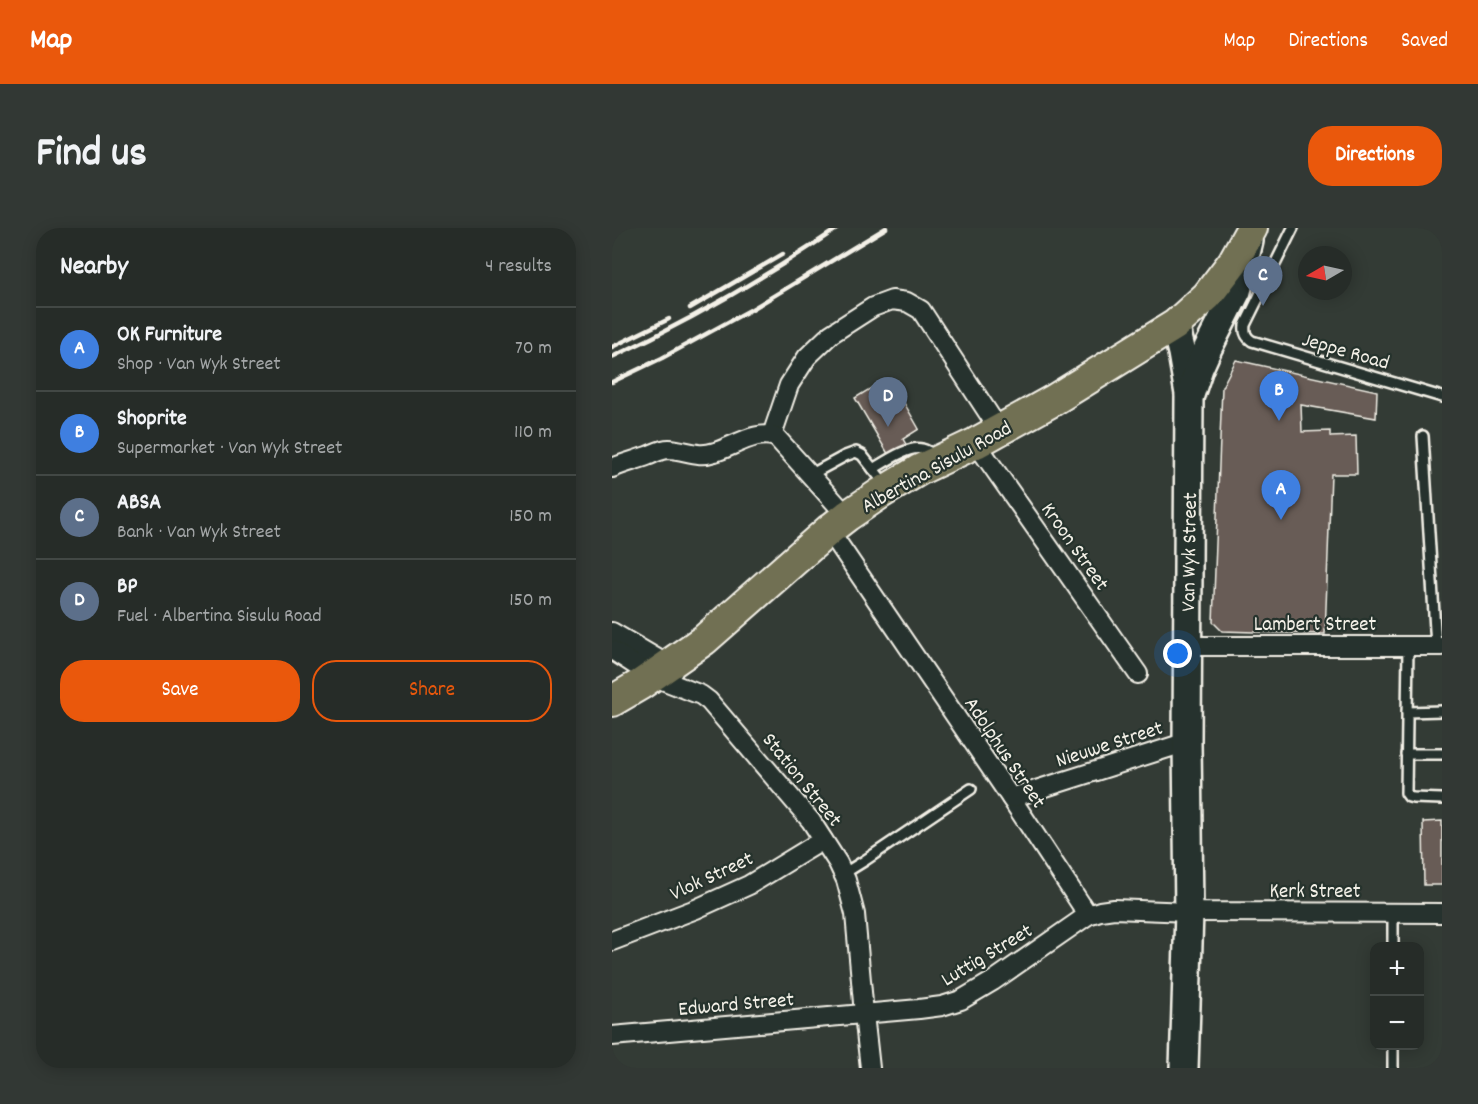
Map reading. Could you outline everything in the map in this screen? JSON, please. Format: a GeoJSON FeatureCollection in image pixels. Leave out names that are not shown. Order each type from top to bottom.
{"type":"FeatureCollection","features":[{"type":"Feature","properties":{"kind":"main road","name":"Albertina Sisulu Road"},"geometry":{"type":"LineString","coordinates":[[612,701],[704,640],[838,523],[880,479],[919,470],[988,437],[1052,401],[1175,325],[1207,296],[1233,262],[1252,228]]}},
{"type":"Feature","properties":{"kind":"street","name":"Van Wyk Street"},"geometry":{"type":"LineString","coordinates":[[1184,1068],[1189,912],[1186,742],[1189,398],[1199,368],[1237,291],[1252,228]]}},
{"type":"Feature","properties":{"kind":"street","name":"Kroon Street"},"geometry":{"type":"LineString","coordinates":[[772,435],[789,385],[807,357],[831,334],[873,307],[892,300],[908,302],[921,310],[988,437],[1138,674]]}},
{"type":"Feature","properties":{"kind":"street"},"geometry":{"type":"LineString","coordinates":[[1175,325],[1189,398]]}},
{"type":"Feature","properties":{"kind":"street"},"geometry":{"type":"LineString","coordinates":[[612,468],[658,451],[671,449],[704,455],[745,440],[772,435]]}},
{"type":"Feature","properties":{"kind":"street","name":"Adolphus Street"},"geometry":{"type":"LineString","coordinates":[[772,435],[810,475],[1011,798],[1088,915]]}},
{"type":"Feature","properties":{"kind":"street","name":"Station Street"},"geometry":{"type":"LineString","coordinates":[[612,632],[645,650],[660,671]]}},
{"type":"Feature","properties":{"kind":"street","name":"Lambert Street"},"geometry":{"type":"LineString","coordinates":[[1187,646],[1439,646]]}},
{"type":"Feature","properties":{"kind":"street","name":"Station Street"},"geometry":{"type":"LineString","coordinates":[[612,650],[660,671],[709,701],[799,806],[824,840],[843,874],[855,914],[870,1068]]}},
{"type":"Feature","properties":{"kind":"street","name":"Nieuwe Street"},"geometry":{"type":"LineString","coordinates":[[1011,798],[1186,742]]}},
{"type":"Feature","properties":{"kind":"street","name":"Vlok Street"},"geometry":{"type":"LineString","coordinates":[[612,941],[696,909],[749,885],[824,840]]}},
{"type":"Feature","properties":{"kind":"street"},"geometry":{"type":"LineString","coordinates":[[1088,915],[1114,909],[1189,912]]}},
{"type":"Feature","properties":{"kind":"street","name":"Kerk Street"},"geometry":{"type":"LineString","coordinates":[[1189,912],[1442,913]]}},
{"type":"Feature","properties":{"kind":"street","name":"Luttig Street"},"geometry":{"type":"LineString","coordinates":[[864,1014],[942,1006],[961,1000],[993,981],[1088,915]]}},
{"type":"Feature","properties":{"kind":"street","name":"Edward Street"},"geometry":{"type":"LineString","coordinates":[[612,1036],[864,1014]]}},
{"type":"Feature","properties":{"kind":"lane"},"geometry":{"type":"LineString","coordinates":[[1237,291],[1274,265],[1293,228]]}},
{"type":"Feature","properties":{"kind":"lane","name":"Jeppe Road"},"geometry":{"type":"LineString","coordinates":[[1274,265],[1245,325],[1244,331],[1252,342],[1442,397]]}},
{"type":"Feature","properties":{"kind":"lane"},"geometry":{"type":"LineString","coordinates":[[1423,436],[1431,571],[1437,600],[1439,646]]}},
{"type":"Feature","properties":{"kind":"lane"},"geometry":{"type":"LineString","coordinates":[[810,475],[855,452],[862,455],[880,479]]}},
{"type":"Feature","properties":{"kind":"lane"},"geometry":{"type":"LineString","coordinates":[[1431,571],[1442,571]]}},
{"type":"Feature","properties":{"kind":"lane"},"geometry":{"type":"LineString","coordinates":[[1408,646],[1405,789],[1407,796],[1413,798],[1442,798]]}},
{"type":"Feature","properties":{"kind":"lane"},"geometry":{"type":"LineString","coordinates":[[1407,712],[1442,711]]}},
{"type":"Feature","properties":{"kind":"lane"},"geometry":{"type":"LineString","coordinates":[[1406,754],[1442,754]]}},
{"type":"Feature","properties":{"kind":"lane"},"geometry":{"type":"LineString","coordinates":[[843,874],[971,789]]}},
{"type":"Feature","properties":{"kind":"lane"},"geometry":{"type":"LineString","coordinates":[[1393,913],[1393,942]]}},
{"type":"Feature","properties":{"kind":"lane"},"geometry":{"type":"LineString","coordinates":[[1393,1050],[1393,1068]]}},
{"type":"Feature","properties":{"kind":"building"},"geometry":{"type":"Polygon","coordinates":[[[1236,360],[1377,391],[1376,418],[1301,405],[1302,432],[1330,431],[1330,437],[1356,436],[1357,474],[1331,474],[1325,634],[1222,631],[1213,622],[1222,387],[1236,360]]]}},
{"type":"Feature","properties":{"kind":"building"},"geometry":{"type":"Polygon","coordinates":[[[873,387],[887,411],[903,401],[919,429],[903,439],[908,448],[891,459],[855,398],[873,387]]]}},
{"type":"Feature","properties":{"kind":"building"},"geometry":{"type":"Polygon","coordinates":[[[1442,821],[1442,885],[1424,885],[1423,822],[1442,821]]]}},
{"type":"Feature","properties":{"kind":"railway"},"geometry":{"type":"LineString","coordinates":[[612,357],[728,297],[838,228]]}},
{"type":"Feature","properties":{"kind":"railway"},"geometry":{"type":"LineString","coordinates":[[612,382],[662,358],[752,309],[886,228]]}},
{"type":"Feature","properties":{"kind":"railway"},"geometry":{"type":"LineString","coordinates":[[690,308],[783,254]]}},
{"type":"Feature","properties":{"kind":"railway"},"geometry":{"type":"LineString","coordinates":[[612,347],[669,319]]}},
{"type":"Feature","properties":{"kind":"place","name":"ABSA"},"geometry":{"type":"Point","coordinates":[1263,306]}},
{"type":"Feature","properties":{"kind":"place","name":"Shoprite"},"geometry":{"type":"Point","coordinates":[1279,421]}},
{"type":"Feature","properties":{"kind":"place","name":"BP"},"geometry":{"type":"Point","coordinates":[888,427]}},
{"type":"Feature","properties":{"kind":"place","name":"OK Furniture"},"geometry":{"type":"Point","coordinates":[1281,520]}}]}
